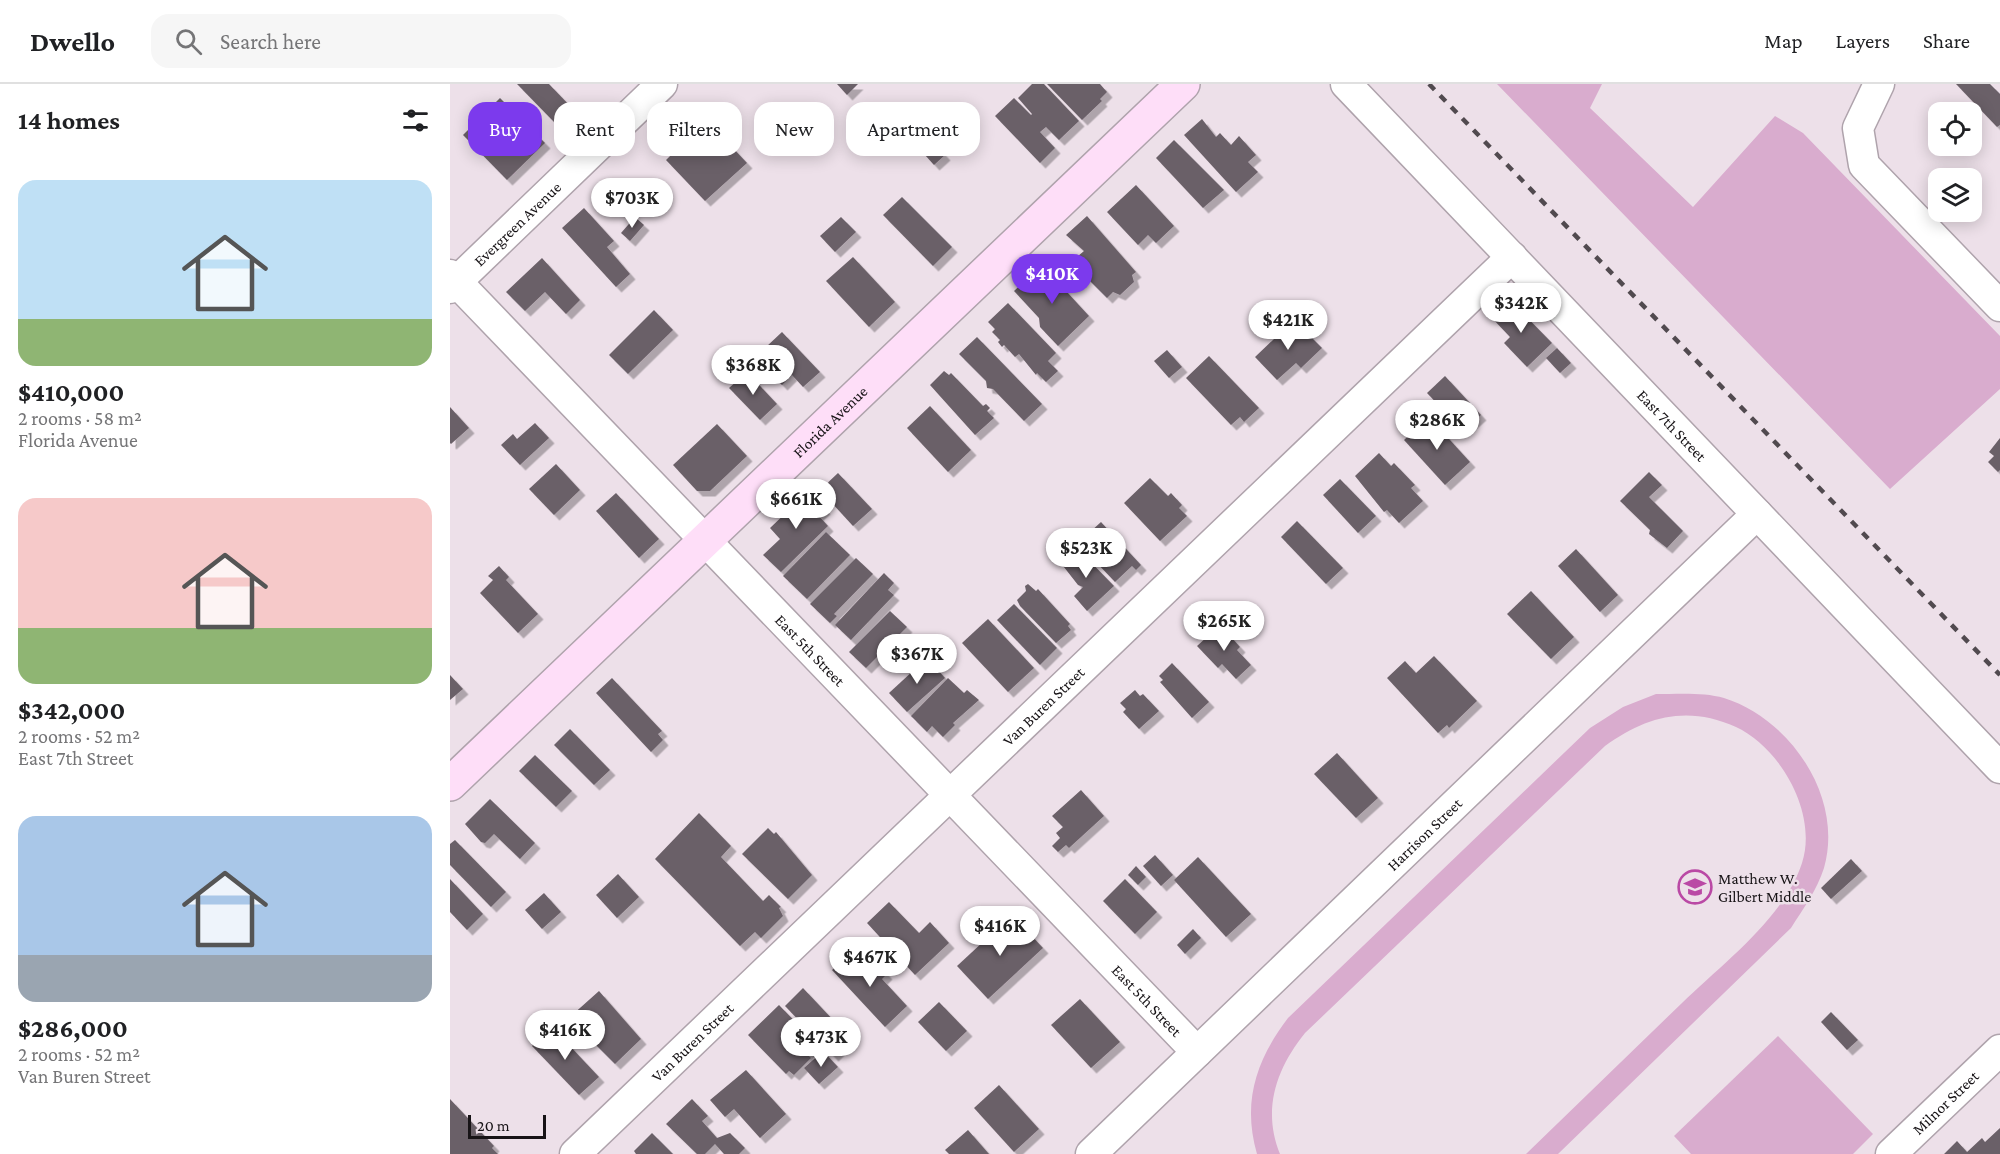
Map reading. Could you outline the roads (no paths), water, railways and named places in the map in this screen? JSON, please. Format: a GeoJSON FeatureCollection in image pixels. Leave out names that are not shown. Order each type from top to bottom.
{"type":"FeatureCollection","features":[{"type":"Feature","properties":{"kind":"street","name":"Evergreen Avenue"},"geometry":{"type":"LineString","coordinates":[[452,282],[662,84]]}},
{"type":"Feature","properties":{"kind":"street","name":"Florida Avenue"},"geometry":{"type":"LineString","coordinates":[[450,784],[1183,84]]}},
{"type":"Feature","properties":{"kind":"street","name":"East 7th Street"},"geometry":{"type":"LineString","coordinates":[[1346,84],[2000,768]]}},
{"type":"Feature","properties":{"kind":"street"},"geometry":{"type":"LineString","coordinates":[[1879,84],[1858,128],[1864,165],[2000,306]]}},
{"type":"Feature","properties":{"kind":"street","name":"Van Buren Street"},"geometry":{"type":"LineString","coordinates":[[575,1154],[1512,257]]}},
{"type":"Feature","properties":{"kind":"street","name":"East 5th Street"},"geometry":{"type":"LineString","coordinates":[[452,282],[1197,1052]]}},
{"type":"Feature","properties":{"kind":"street","name":"Harrison Street"},"geometry":{"type":"LineString","coordinates":[[1090,1154],[1757,514]]}},
{"type":"Feature","properties":{"kind":"street","name":"Milnor Street"},"geometry":{"type":"LineString","coordinates":[[1891,1154],[2000,1050]]}},
{"type":"Feature","properties":{"kind":"railway"},"geometry":{"type":"LineString","coordinates":[[1429,84],[2000,675]]}},
{"type":"Feature","properties":{"kind":"place","name":"Matthew W. Gilbert Middle"},"geometry":{"type":"Point","coordinates":[1695,887]}}]}
